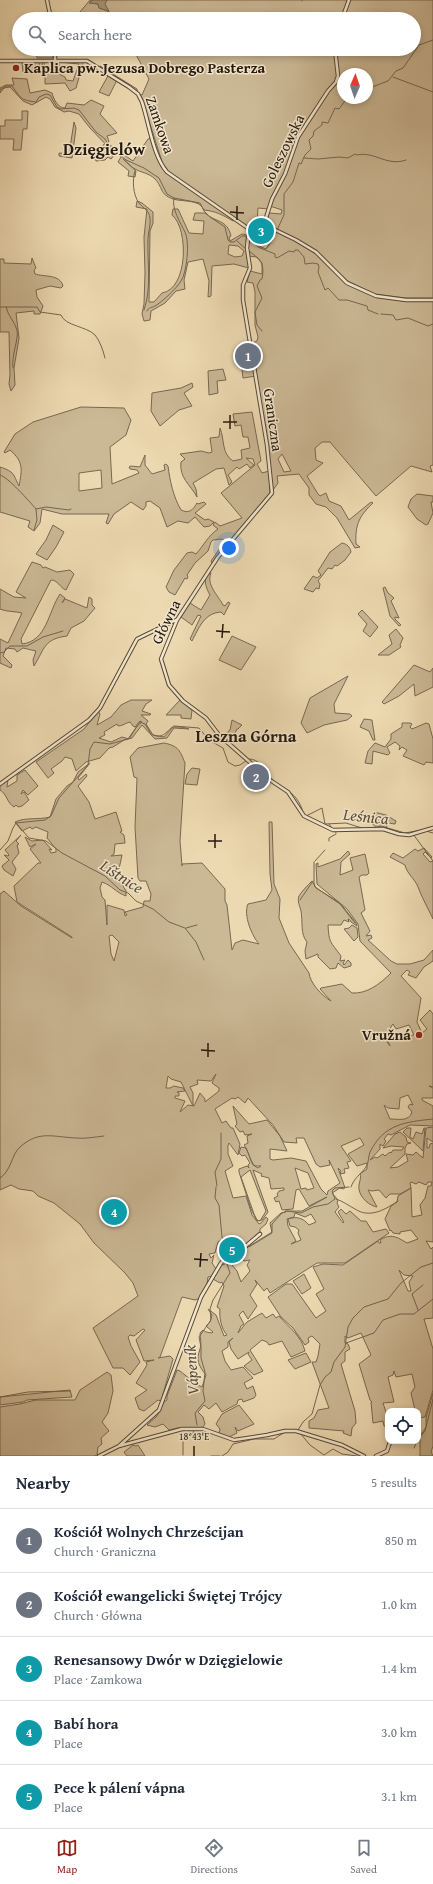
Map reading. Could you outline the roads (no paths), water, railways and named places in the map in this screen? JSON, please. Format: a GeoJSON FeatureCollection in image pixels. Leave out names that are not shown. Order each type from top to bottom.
{"type":"FeatureCollection","features":[{"type":"Feature","properties":{"kind":"street"},"geometry":{"type":"LineString","coordinates":[[47,0],[50,12]]}},
{"type":"Feature","properties":{"kind":"street"},"geometry":{"type":"LineString","coordinates":[[345,12],[349,0]]}},
{"type":"Feature","properties":{"kind":"street","name":"Goleszowska"},"geometry":{"type":"LineString","coordinates":[[264,224],[272,199],[285,174],[298,137],[328,91],[336,82],[338,76],[336,56]]}},
{"type":"Feature","properties":{"kind":"street","name":"Zamkowa"},"geometry":{"type":"LineString","coordinates":[[0,61],[82,60],[89,62],[138,94],[142,102],[162,167],[249,230]]}},
{"type":"Feature","properties":{"kind":"street"},"geometry":{"type":"LineString","coordinates":[[249,230],[257,224],[264,224],[276,230],[316,252],[347,283],[376,296],[406,300],[433,300]]}},
{"type":"Feature","properties":{"kind":"street","name":"Graniczna"},"geometry":{"type":"LineString","coordinates":[[249,230],[247,252],[250,268],[243,285],[243,300],[267,445],[272,488]]}},
{"type":"Feature","properties":{"kind":"street","name":"Główna"},"geometry":{"type":"LineString","coordinates":[[272,488],[270,497],[218,557],[177,620],[161,659],[169,685],[183,701],[206,718],[219,735],[270,780],[288,792],[304,816],[330,829],[383,829],[399,834],[409,835],[433,828]]}},
{"type":"Feature","properties":{"kind":"street"},"geometry":{"type":"LineString","coordinates":[[0,784],[89,720],[100,708],[129,652],[139,637],[177,620]]}},
{"type":"Feature","properties":{"kind":"street"},"geometry":{"type":"LineString","coordinates":[[119,1446],[159,1410],[201,1297],[221,1263],[231,1254],[241,1250],[260,1234]]}},
{"type":"Feature","properties":{"kind":"street"},"geometry":{"type":"LineString","coordinates":[[99,1456],[119,1446],[179,1429],[203,1429],[234,1440],[292,1430],[342,1445],[364,1456]]}},
{"type":"Feature","properties":{"kind":"street"},"geometry":{"type":"LineString","coordinates":[[376,1456],[387,1451],[389,1444]]}},
{"type":"Feature","properties":{"kind":"waterway"},"geometry":{"type":"LineString","coordinates":[[421,44],[433,40]]}},
{"type":"Feature","properties":{"kind":"waterway"},"geometry":{"type":"LineString","coordinates":[[373,87],[388,81],[396,71],[403,68],[411,56]]}},
{"type":"Feature","properties":{"kind":"waterway"},"geometry":{"type":"LineString","coordinates":[[393,77],[433,92]]}},
{"type":"Feature","properties":{"kind":"waterway"},"geometry":{"type":"LineString","coordinates":[[0,90],[6,86],[12,86],[21,98],[36,102],[39,97],[46,94],[50,95],[57,107],[61,109],[74,108],[79,110],[96,132],[105,139],[110,147],[126,160],[144,168],[159,178],[167,194],[174,198],[200,203],[204,211],[210,217],[225,227],[228,240],[230,242],[234,242],[242,236],[247,236]]}},
{"type":"Feature","properties":{"kind":"waterway"},"geometry":{"type":"LineString","coordinates":[[266,249],[272,241],[284,215],[284,194],[293,182],[299,163],[301,164],[305,155],[311,149],[309,140],[313,136],[314,131],[322,125],[322,122],[328,123],[335,108],[339,109],[343,104]]}},
{"type":"Feature","properties":{"kind":"waterway"},"geometry":{"type":"LineString","coordinates":[[304,158],[348,158],[355,154],[363,154],[393,162],[406,160]]}},
{"type":"Feature","properties":{"kind":"waterway"},"geometry":{"type":"LineString","coordinates":[[135,171],[133,183],[135,196],[139,203],[149,213],[150,220],[148,239],[149,284],[144,310]]}},
{"type":"Feature","properties":{"kind":"waterway"},"geometry":{"type":"LineString","coordinates":[[147,311],[173,291],[181,281],[185,271],[188,250],[187,237],[175,211],[173,202],[174,198]]}},
{"type":"Feature","properties":{"kind":"waterway"},"geometry":{"type":"LineString","coordinates":[[250,237],[258,247],[275,254],[275,257],[277,258],[289,251],[294,252],[295,250],[298,250],[304,257],[305,264],[318,264],[318,272],[325,290],[328,288],[339,300],[347,300],[367,306],[368,310],[378,314]]}},
{"type":"Feature","properties":{"kind":"waterway"},"geometry":{"type":"LineString","coordinates":[[237,241],[246,249]]}},
{"type":"Feature","properties":{"kind":"waterway"},"geometry":{"type":"LineString","coordinates":[[249,251],[257,257],[263,270],[262,279],[257,286],[262,298],[255,312],[257,325],[262,331]]}},
{"type":"Feature","properties":{"kind":"waterway"},"geometry":{"type":"LineString","coordinates":[[0,307],[37,307],[40,312],[61,315],[67,322],[95,335],[105,358]]}},
{"type":"Feature","properties":{"kind":"waterway"},"geometry":{"type":"LineString","coordinates":[[6,307],[17,330],[13,368]]}},
{"type":"Feature","properties":{"kind":"waterway"},"geometry":{"type":"LineString","coordinates":[[381,314],[393,315],[396,320],[408,318],[428,326],[433,324]]}},
{"type":"Feature","properties":{"kind":"waterway"},"geometry":{"type":"LineString","coordinates":[[0,475],[24,495],[36,509],[46,507],[71,509]]}},
{"type":"Feature","properties":{"kind":"waterway"},"geometry":{"type":"LineString","coordinates":[[34,530],[37,520],[36,509]]}},
{"type":"Feature","properties":{"kind":"waterway"},"geometry":{"type":"LineString","coordinates":[[0,653],[4,652],[10,646],[27,646],[43,637],[63,631]]}},
{"type":"Feature","properties":{"kind":"waterway"},"geometry":{"type":"LineString","coordinates":[[0,850],[8,841],[16,823],[45,820],[51,816],[59,798],[88,765],[90,749],[94,742],[110,744],[128,739],[140,722],[145,724],[151,734],[155,736],[161,736],[174,726],[199,728],[209,740],[223,748],[228,762],[235,766],[240,765],[249,759],[256,761],[274,782],[289,791],[297,799],[303,812]]}},
{"type":"Feature","properties":{"kind":"waterway","name":"Leśnica"},"geometry":{"type":"LineString","coordinates":[[306,816],[322,808],[325,824],[346,823],[362,828]]}},
{"type":"Feature","properties":{"kind":"waterway","name":"Líštnice"},"geometry":{"type":"LineString","coordinates":[[16,823],[29,838],[46,841],[62,853],[105,876],[120,890],[128,893],[136,901],[153,909],[169,922],[185,928],[196,942],[204,960]]}},
{"type":"Feature","properties":{"kind":"waterway","name":"Leśnica"},"geometry":{"type":"LineString","coordinates":[[329,824],[332,828]]}},
{"type":"Feature","properties":{"kind":"waterway","name":"Leśnica"},"geometry":{"type":"LineString","coordinates":[[373,828],[381,826],[405,833],[422,830]]}},
{"type":"Feature","properties":{"kind":"waterway","name":"Leśnica"},"geometry":{"type":"LineString","coordinates":[[426,831],[433,833]]}},
{"type":"Feature","properties":{"kind":"waterway"},"geometry":{"type":"LineString","coordinates":[[329,841],[329,838],[336,834]]}},
{"type":"Feature","properties":{"kind":"waterway"},"geometry":{"type":"LineString","coordinates":[[413,834],[433,861]]}},
{"type":"Feature","properties":{"kind":"waterway"},"geometry":{"type":"LineString","coordinates":[[315,861],[325,850]]}},
{"type":"Feature","properties":{"kind":"waterway"},"geometry":{"type":"LineString","coordinates":[[314,862],[315,887],[340,904],[355,923]]}},
{"type":"Feature","properties":{"kind":"waterway"},"geometry":{"type":"LineString","coordinates":[[300,900],[313,881]]}},
{"type":"Feature","properties":{"kind":"waterway"},"geometry":{"type":"LineString","coordinates":[[186,928],[197,925]]}},
{"type":"Feature","properties":{"kind":"waterway","name":"Vápeník"},"geometry":{"type":"LineString","coordinates":[[351,1187],[367,1165],[370,1152],[382,1135],[404,1123],[433,1119]]}},
{"type":"Feature","properties":{"kind":"waterway"},"geometry":{"type":"LineString","coordinates":[[217,1186],[215,1172],[221,1159],[221,1133]]}},
{"type":"Feature","properties":{"kind":"waterway"},"geometry":{"type":"LineString","coordinates":[[0,1178],[7,1171],[17,1150],[34,1138],[40,1136],[79,1138],[104,1136]]}},
{"type":"Feature","properties":{"kind":"waterway"},"geometry":{"type":"LineString","coordinates":[[216,1187],[215,1198],[219,1205],[222,1237],[232,1258]]}},
{"type":"Feature","properties":{"kind":"waterway","name":"Vápeník"},"geometry":{"type":"LineString","coordinates":[[197,1425],[195,1413],[205,1401],[203,1391],[205,1372],[201,1358],[199,1337],[211,1320],[210,1309],[213,1300],[230,1273],[227,1264],[248,1247],[272,1232],[272,1224],[282,1213],[287,1211],[301,1213],[313,1207],[328,1204],[335,1199],[332,1191],[335,1188],[349,1187]]}},
{"type":"Feature","properties":{"kind":"waterway"},"geometry":{"type":"LineString","coordinates":[[336,1199],[361,1212],[366,1213],[378,1212],[398,1201]]}},
{"type":"Feature","properties":{"kind":"waterway"},"geometry":{"type":"LineString","coordinates":[[298,1430],[303,1422],[312,1414],[320,1385],[325,1377],[331,1372],[334,1362],[345,1347],[348,1327],[353,1318],[364,1307],[388,1299],[401,1283],[421,1267],[433,1263]]}},
{"type":"Feature","properties":{"kind":"waterway"},"geometry":{"type":"LineString","coordinates":[[418,1310],[412,1294],[423,1285]]}},
{"type":"Feature","properties":{"kind":"waterway"},"geometry":{"type":"LineString","coordinates":[[346,1343],[374,1333],[383,1320],[400,1314],[414,1314],[433,1299]]}},
{"type":"Feature","properties":{"kind":"waterway"},"geometry":{"type":"LineString","coordinates":[[0,1397],[28,1392],[70,1391]]}},
{"type":"Feature","properties":{"kind":"waterway"},"geometry":{"type":"LineString","coordinates":[[421,1436],[425,1431],[433,1399]]}},
{"type":"Feature","properties":{"kind":"waterway","name":"Vápeník"},"geometry":{"type":"LineString","coordinates":[[183,1455],[183,1438],[184,1436],[191,1436],[194,1431]]}},
{"type":"Feature","properties":{"kind":"waterway"},"geometry":{"type":"LineString","coordinates":[[222,1456],[228,1452],[233,1444],[254,1439],[274,1439],[285,1432]]}},
{"type":"Feature","properties":{"kind":"waterway"},"geometry":{"type":"LineString","coordinates":[[300,1433],[310,1445],[324,1455],[333,1449],[342,1454],[357,1456]]}},
{"type":"Feature","properties":{"kind":"waterway"},"geometry":{"type":"LineString","coordinates":[[414,1448],[416,1444]]}},
{"type":"Feature","properties":{"kind":"waterway"},"geometry":{"type":"LineString","coordinates":[[211,1456],[220,1456]]}},
{"type":"Feature","properties":{"kind":"place","name":"Kaplica pw. Jezusa Dobrego Pasterza"},"geometry":{"type":"Point","coordinates":[16,68]}},
{"type":"Feature","properties":{"kind":"place","name":"Renesansowy Dwór w Dzięgielowie"},"geometry":{"type":"Point","coordinates":[261,231]}},
{"type":"Feature","properties":{"kind":"place","name":"Kościół Wolnych Chrześcijan"},"geometry":{"type":"Point","coordinates":[248,356]}},
{"type":"Feature","properties":{"kind":"place","name":"Kościół ewangelicki Świętej Trójcy"},"geometry":{"type":"Point","coordinates":[256,777]}},
{"type":"Feature","properties":{"kind":"place","name":"Vružná"},"geometry":{"type":"Point","coordinates":[419,1035]}},
{"type":"Feature","properties":{"kind":"place","name":"Babí hora"},"geometry":{"type":"Point","coordinates":[114,1212]}},
{"type":"Feature","properties":{"kind":"place","name":"Pece k pálení vápna"},"geometry":{"type":"Point","coordinates":[232,1250]}},
{"type":"Feature","properties":{"kind":"district","name":"Dzięgielów"},"geometry":{"type":"Point","coordinates":[104,149]}},
{"type":"Feature","properties":{"kind":"district","name":"Leszna Górna"},"geometry":{"type":"Point","coordinates":[246,736]}}]}
